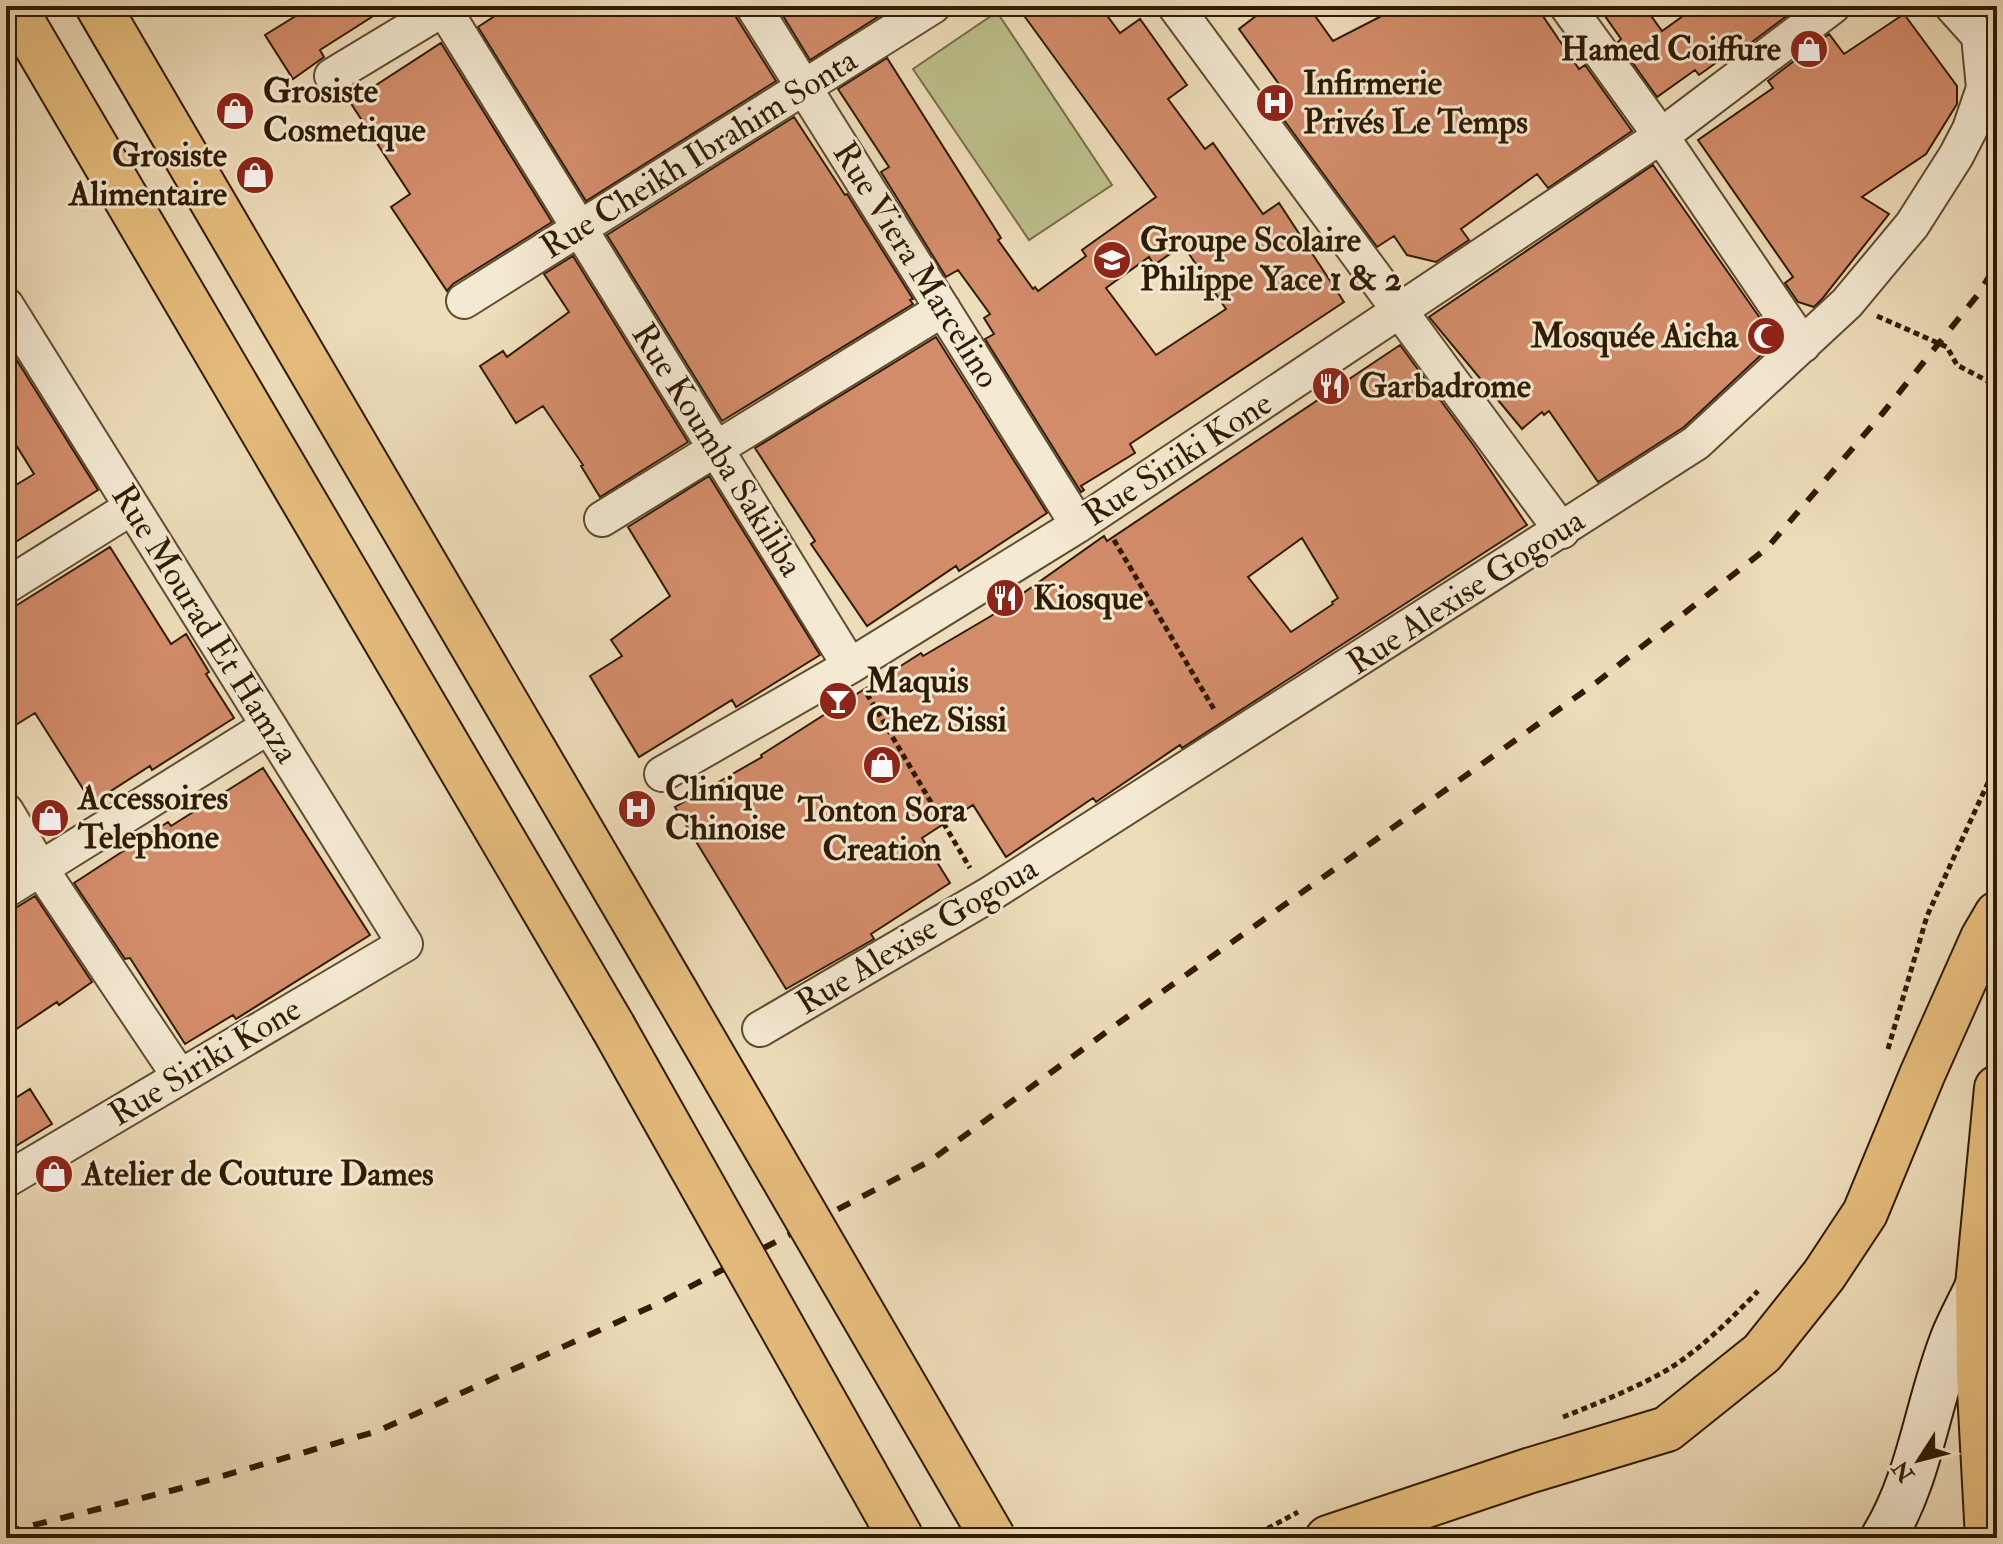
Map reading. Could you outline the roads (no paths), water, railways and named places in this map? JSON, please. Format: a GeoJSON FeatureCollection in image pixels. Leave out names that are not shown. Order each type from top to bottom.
{"type":"FeatureCollection","features":[{"type":"Feature","properties":{"kind":"main road"},"geometry":{"type":"LineString","coordinates":[[13,6],[613,1027],[901,1538]]}},
{"type":"Feature","properties":{"kind":"main road"},"geometry":{"type":"LineString","coordinates":[[98,6],[993,1538]]}},
{"type":"Feature","properties":{"kind":"main road"},"geometry":{"type":"LineString","coordinates":[[1316,1524],[1528,1471],[1667,1429],[1762,1353],[1824,1275],[1865,1213],[1922,1075],[1983,938],[1997,914]]}},
{"type":"Feature","properties":{"kind":"main road"},"geometry":{"type":"LineString","coordinates":[[1988,1538],[1979,1372],[1978,1286],[1997,1088]]}},
{"type":"Feature","properties":{"kind":"main road"},"geometry":{"type":"LineString","coordinates":[[1883,1538],[1898,1513],[1924,1441],[1954,1337],[1978,1286]]}},
{"type":"Feature","properties":{"kind":"street","name":"Rue Viera Marcelino"},"geometry":{"type":"LineString","coordinates":[[753,6],[943,309],[1088,518]]}},
{"type":"Feature","properties":{"kind":"street","name":"Rue Cheikh Ibrahim Sonta"},"geometry":{"type":"LineString","coordinates":[[464,301],[933,6]]}},
{"type":"Feature","properties":{"kind":"street"},"geometry":{"type":"LineString","coordinates":[[1175,6],[1562,531]]}},
{"type":"Feature","properties":{"kind":"street"},"geometry":{"type":"LineString","coordinates":[[1567,6],[1661,136],[1803,345]]}},
{"type":"Feature","properties":{"kind":"street","name":"Rue Siriki Kone"},"geometry":{"type":"LineString","coordinates":[[662,774],[850,666],[1088,518],[1661,136],[1833,6]]}},
{"type":"Feature","properties":{"kind":"street","name":"Rue Alexise Gogoua"},"geometry":{"type":"LineString","coordinates":[[760,1029],[987,896],[1696,443],[1847,303],[1912,225],[1956,156],[1984,88],[1979,36],[1952,6]]}},
{"type":"Feature","properties":{"kind":"street"},"geometry":{"type":"LineString","coordinates":[[332,76],[444,7]]}},
{"type":"Feature","properties":{"kind":"street","name":"Rue Koumba Sakiliba"},"geometry":{"type":"LineString","coordinates":[[444,7],[850,666]]}},
{"type":"Feature","properties":{"kind":"street","name":"Rue Mourad Et Hamza"},"geometry":{"type":"LineString","coordinates":[[6,305],[405,944]]}},
{"type":"Feature","properties":{"kind":"street"},"geometry":{"type":"LineString","coordinates":[[602,519],[943,309]]}},
{"type":"Feature","properties":{"kind":"street"},"geometry":{"type":"LineString","coordinates":[[6,586],[132,507]]}},
{"type":"Feature","properties":{"kind":"street"},"geometry":{"type":"LineString","coordinates":[[6,890],[269,726]]}},
{"type":"Feature","properties":{"kind":"street"},"geometry":{"type":"LineString","coordinates":[[6,811],[40,868],[180,1077]]}},
{"type":"Feature","properties":{"kind":"street","name":"Rue Siriki Kone"},"geometry":{"type":"LineString","coordinates":[[6,1180],[405,944]]}},
{"type":"Feature","properties":{"kind":"railway"},"geometry":{"type":"LineString","coordinates":[[6,1532],[174,1490],[378,1431],[657,1304],[930,1161],[1597,682],[1767,548],[1882,414],[1980,292],[1997,263]]}},
{"type":"Feature","properties":{"kind":"place","name":"Hamed Coiffure"},"geometry":{"type":"Point","coordinates":[1809,49]}},
{"type":"Feature","properties":{"kind":"place","name":"Infirmerie Privés Le Temps"},"geometry":{"type":"Point","coordinates":[1275,103]}},
{"type":"Feature","properties":{"kind":"place","name":"Grosiste Cosmetique"},"geometry":{"type":"Point","coordinates":[235,111]}},
{"type":"Feature","properties":{"kind":"place","name":"Grosiste Alimentaire"},"geometry":{"type":"Point","coordinates":[255,175]}},
{"type":"Feature","properties":{"kind":"place","name":"Groupe Scolaire Philippe Yace 1 & 2"},"geometry":{"type":"Point","coordinates":[1112,260]}},
{"type":"Feature","properties":{"kind":"place","name":"Mosquée Aicha"},"geometry":{"type":"Point","coordinates":[1766,336]}},
{"type":"Feature","properties":{"kind":"place","name":"Garbadrome"},"geometry":{"type":"Point","coordinates":[1331,386]}},
{"type":"Feature","properties":{"kind":"place","name":"Kiosque"},"geometry":{"type":"Point","coordinates":[1005,598]}},
{"type":"Feature","properties":{"kind":"place","name":"Maquis Chez Sissi"},"geometry":{"type":"Point","coordinates":[838,701]}},
{"type":"Feature","properties":{"kind":"place","name":"Tonton Sora Creation"},"geometry":{"type":"Point","coordinates":[882,765]}},
{"type":"Feature","properties":{"kind":"place","name":"Clinique Chinoise"},"geometry":{"type":"Point","coordinates":[637,809]}},
{"type":"Feature","properties":{"kind":"place","name":"Accessoires Telephone"},"geometry":{"type":"Point","coordinates":[50,818]}},
{"type":"Feature","properties":{"kind":"place","name":"Atelier de Couture Dames"},"geometry":{"type":"Point","coordinates":[54,1174]}}]}
